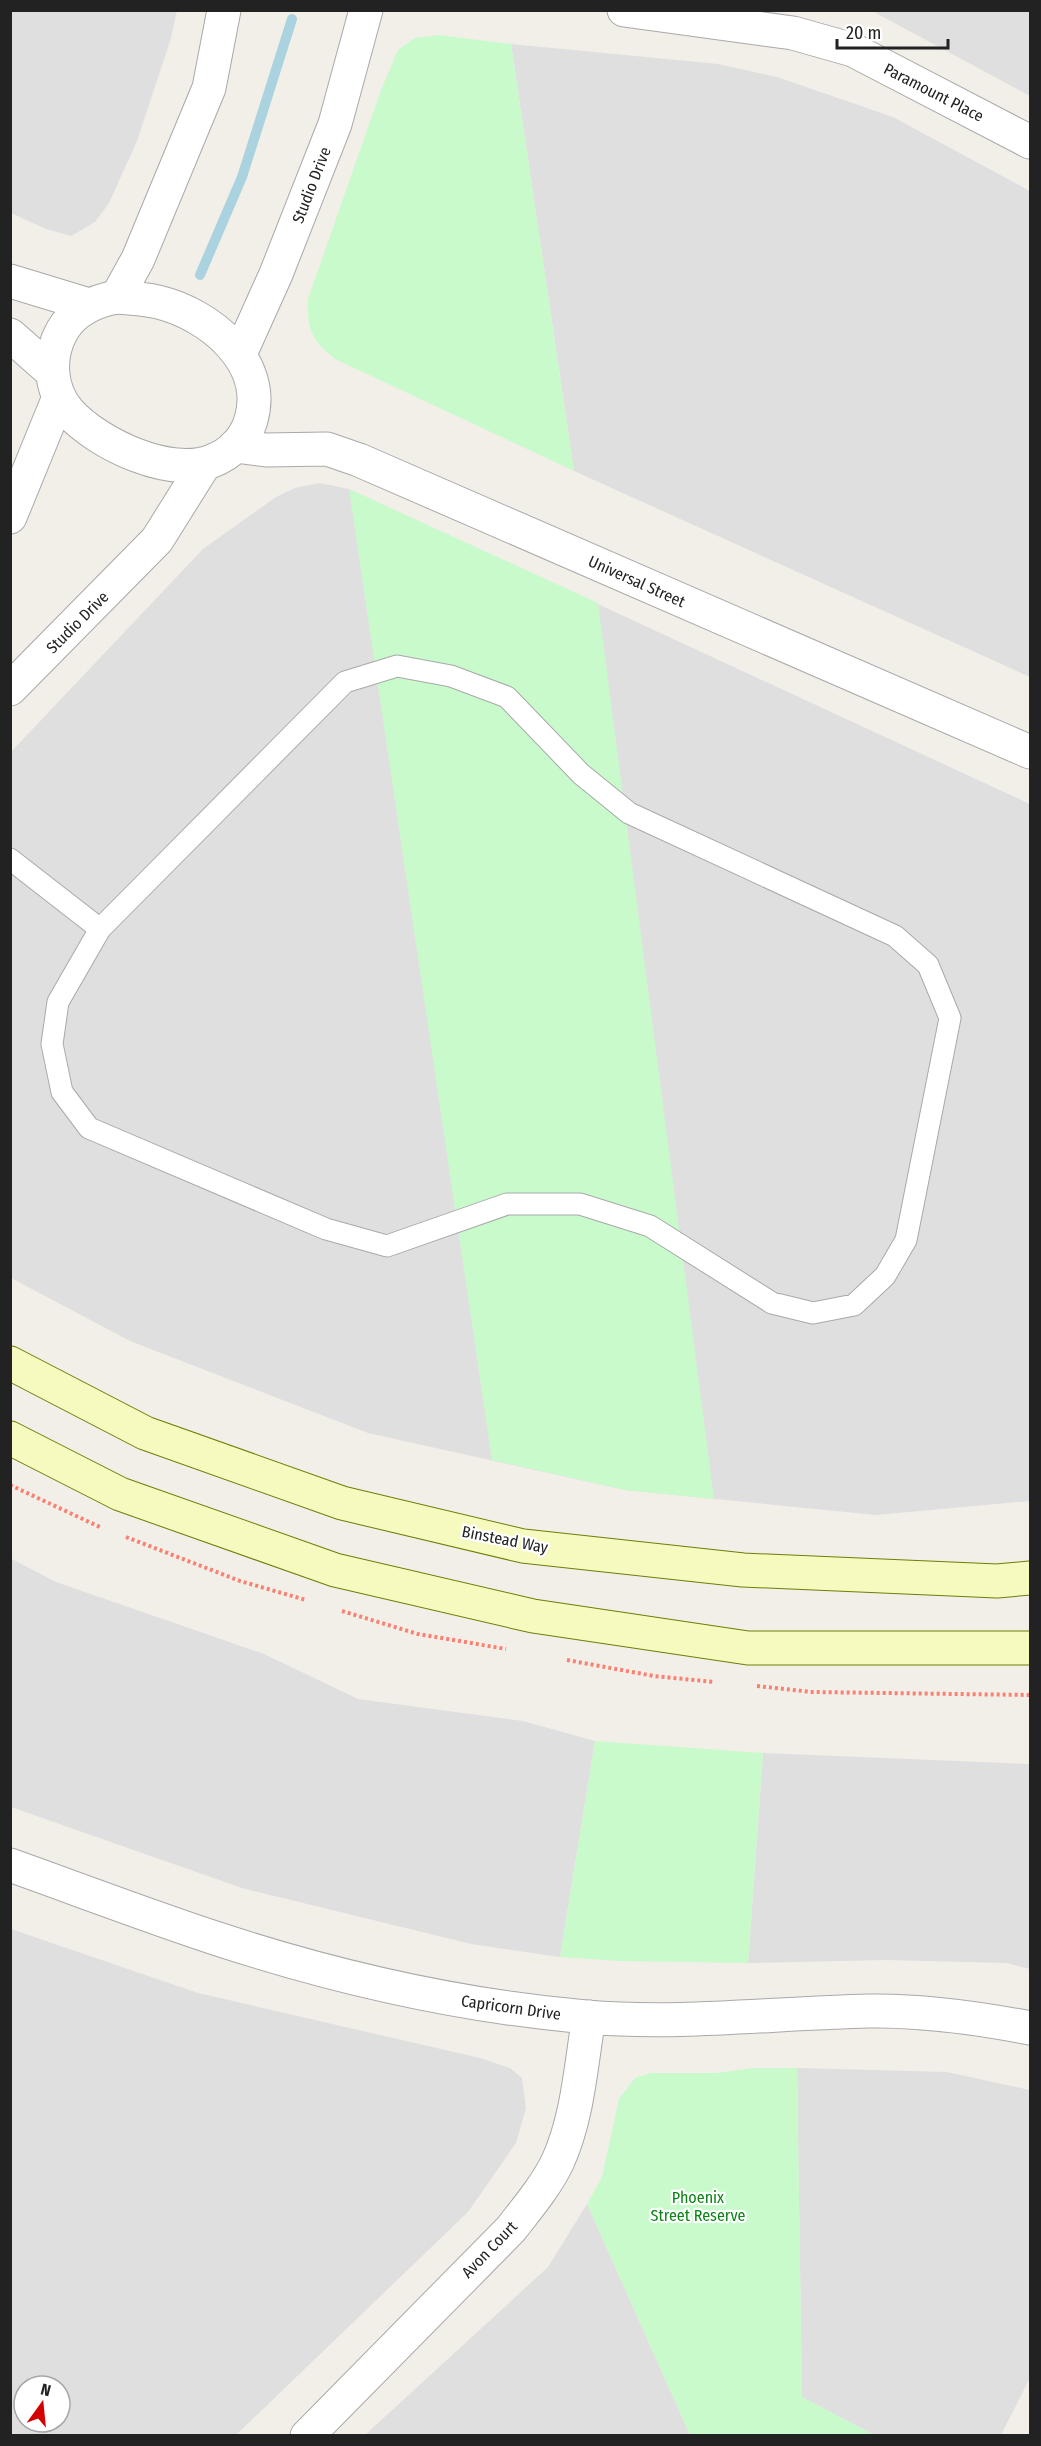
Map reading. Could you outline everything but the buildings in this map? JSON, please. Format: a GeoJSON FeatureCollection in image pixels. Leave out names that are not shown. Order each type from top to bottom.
{"type":"FeatureCollection","features":[{"type":"Feature","properties":{"kind":"main road","name":"Binstead Way"},"geometry":{"type":"LineString","coordinates":[[10,1363],[156,1437],[342,1503],[523,1546],[744,1570],[997,1581],[1030,1578]]}},
{"type":"Feature","properties":{"kind":"main road"},"geometry":{"type":"LineString","coordinates":[[10,1438],[120,1494],[335,1570],[533,1616],[748,1648],[1030,1648]]}},
{"type":"Feature","properties":{"kind":"street"},"geometry":{"type":"LineString","coordinates":[[10,517],[56,385],[57,341],[66,324],[103,301],[138,259],[209,88],[225,10]]}},
{"type":"Feature","properties":{"kind":"street","name":"Studio Drive"},"geometry":{"type":"LineString","coordinates":[[240,354],[276,274],[335,124],[366,10]]}},
{"type":"Feature","properties":{"kind":"street","name":"Paramount Place"},"geometry":{"type":"LineString","coordinates":[[624,10],[795,22],[1030,142]]}},
{"type":"Feature","properties":{"kind":"street"},"geometry":{"type":"LineString","coordinates":[[10,281],[103,301],[159,302],[204,322],[240,354],[252,376],[255,401],[249,426],[235,446],[218,459],[204,465],[183,467],[135,454],[85,425],[69,411],[56,385],[10,335]]}},
{"type":"Feature","properties":{"kind":"street","name":"Universal Street"},"geometry":{"type":"LineString","coordinates":[[235,446],[266,450],[327,449],[359,460],[1030,752]]}},
{"type":"Feature","properties":{"kind":"street","name":"Studio Drive"},"geometry":{"type":"LineString","coordinates":[[10,689],[158,540],[204,465]]}},
{"type":"Feature","properties":{"kind":"street","name":"Capricorn Drive"},"geometry":{"type":"LineString","coordinates":[[10,1865],[219,1940],[433,1996],[499,2007],[589,2017],[694,2020],[871,2011],[957,2016],[1030,2028]]}},
{"type":"Feature","properties":{"kind":"street","name":"Avon Court"},"geometry":{"type":"LineString","coordinates":[[307,2436],[511,2229],[538,2194],[558,2160],[573,2112],[589,2017]]}},
{"type":"Feature","properties":{"kind":"lane"},"geometry":{"type":"LineString","coordinates":[[397,666],[451,676],[507,697],[582,774],[629,813],[895,936],[928,965],[950,1018],[906,1240],[885,1276],[854,1305],[813,1313],[772,1303],[650,1226],[580,1204],[507,1204],[387,1246],[326,1229],[89,1128],[62,1092],[52,1044],[58,1002],[100,929],[345,682],[397,666]]}},
{"type":"Feature","properties":{"kind":"lane"},"geometry":{"type":"LineString","coordinates":[[10,859],[100,929]]}},
{"type":"Feature","properties":{"kind":"shaded area"},"geometry":{"type":"Polygon","coordinates":[[[11,10],[177,11],[171,38],[137,141],[109,203],[95,222],[71,236],[46,229],[11,213],[11,10]]]}},
{"type":"Feature","properties":{"kind":"shaded area"},"geometry":{"type":"Polygon","coordinates":[[[1030,11],[1030,96],[874,12],[1030,11]]]}},
{"type":"Feature","properties":{"kind":"shaded area"},"geometry":{"type":"Polygon","coordinates":[[[511,44],[718,64],[777,77],[893,117],[1030,191],[1030,677],[574,471],[511,44]]]}},
{"type":"Feature","properties":{"kind":"shaded area"},"geometry":{"type":"Polygon","coordinates":[[[320,483],[349,489],[1030,804],[1030,1501],[876,1515],[625,1490],[368,1433],[130,1341],[11,1278],[10,753],[203,549],[276,497],[295,488],[320,483]]]}},
{"type":"Feature","properties":{"kind":"shaded area"},"geometry":{"type":"Polygon","coordinates":[[[10,1558],[56,1582],[264,1654],[358,1699],[523,1721],[595,1741],[560,1957],[471,1944],[242,1888],[11,1807],[10,1558]]]}},
{"type":"Feature","properties":{"kind":"shaded area"},"geometry":{"type":"Polygon","coordinates":[[[763,1753],[1030,1764],[1030,1969],[1006,1963],[886,1960],[748,1963],[763,1753]]]}},
{"type":"Feature","properties":{"kind":"shaded area"},"geometry":{"type":"Polygon","coordinates":[[[11,1929],[198,1993],[480,2058],[510,2068],[522,2078],[526,2108],[516,2143],[468,2212],[236,2435],[11,2435],[11,1929]]]}},
{"type":"Feature","properties":{"kind":"shaded area"},"geometry":{"type":"Polygon","coordinates":[[[797,2068],[947,2072],[1030,2090],[1030,2378],[1001,2435],[874,2435],[802,2397],[797,2068]]]}},
{"type":"Feature","properties":{"kind":"shaded area"},"geometry":{"type":"Polygon","coordinates":[[[587,2204],[690,2435],[365,2435],[548,2267],[587,2204]]]}},
{"type":"Feature","properties":{"kind":"green space"},"geometry":{"type":"Polygon","coordinates":[[[439,35],[511,44],[574,471],[335,359],[321,346],[312,333],[308,318],[308,299],[381,90],[398,50],[415,38],[439,35]]]}},
{"type":"Feature","properties":{"kind":"green space"},"geometry":{"type":"Polygon","coordinates":[[[349,489],[598,603],[714,1499],[625,1490],[492,1460],[349,489]]]}},
{"type":"Feature","properties":{"kind":"green space"},"geometry":{"type":"Polygon","coordinates":[[[595,1741],[763,1753],[748,1963],[619,1961],[560,1957],[595,1741]]]}},
{"type":"Feature","properties":{"kind":"green space","name":"Phoenix Street Reserve"},"geometry":{"type":"Polygon","coordinates":[[[753,2068],[797,2068],[802,2397],[874,2435],[690,2435],[587,2204],[602,2177],[619,2099],[635,2078],[651,2073],[716,2073],[753,2068]]]}},
{"type":"Feature","properties":{"kind":"waterway"},"geometry":{"type":"LineString","coordinates":[[200,275],[242,177],[292,19]]}}]}
